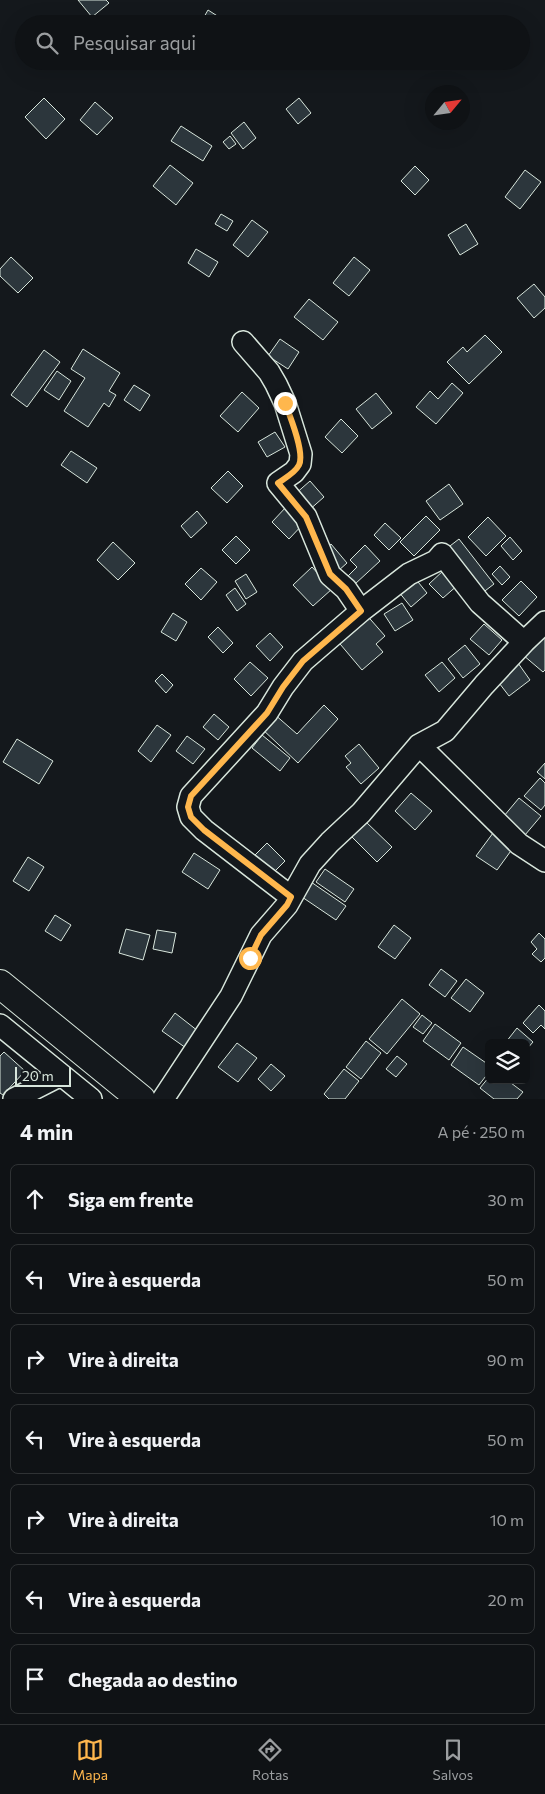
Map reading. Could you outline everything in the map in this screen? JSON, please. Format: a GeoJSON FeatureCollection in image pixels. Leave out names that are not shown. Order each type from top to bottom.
{"type":"FeatureCollection","features":[{"type":"Feature","properties":{"kind":"main road"},"geometry":{"type":"LineString","coordinates":[[0,984],[141,1099]]}},
{"type":"Feature","properties":{"kind":"street"},"geometry":{"type":"LineString","coordinates":[[243,342],[269,372],[276,384],[285,403],[300,454],[300,464],[294,472],[278,483],[306,517],[330,574],[346,589],[361,611]]}},
{"type":"Feature","properties":{"kind":"street"},"geometry":{"type":"LineString","coordinates":[[291,897],[204,830],[191,817],[188,807],[191,796],[267,713],[283,687],[303,661],[361,611],[410,574],[436,561],[442,554],[480,603],[524,642]]}},
{"type":"Feature","properties":{"kind":"street"},"geometry":{"type":"LineString","coordinates":[[163,1099],[231,996],[261,935],[287,905],[310,864],[361,813],[419,745],[445,731],[524,642],[545,622]]}},
{"type":"Feature","properties":{"kind":"street"},"geometry":{"type":"LineString","coordinates":[[419,745],[519,844],[545,861]]}},
{"type":"Feature","properties":{"kind":"street"},"geometry":{"type":"LineString","coordinates":[[0,1025],[91,1099]]}},
{"type":"Feature","properties":{"kind":"street"},"geometry":{"type":"LineString","coordinates":[[14,1099],[61,1075]]}},
{"type":"Feature","properties":{"kind":"building"},"geometry":{"type":"Polygon","coordinates":[[[78,0],[106,0],[109,3],[94,15],[90,15],[78,0]]]}},
{"type":"Feature","properties":{"kind":"building"},"geometry":{"type":"Polygon","coordinates":[[[208,10],[216,15],[205,15],[208,10]]]}},
{"type":"Feature","properties":{"kind":"building"},"geometry":{"type":"Polygon","coordinates":[[[44,98],[65,119],[46,139],[25,117],[44,98]]]}},
{"type":"Feature","properties":{"kind":"building"},"geometry":{"type":"Polygon","coordinates":[[[299,98],[311,113],[298,124],[286,109],[299,98]]]}},
{"type":"Feature","properties":{"kind":"building"},"geometry":{"type":"Polygon","coordinates":[[[95,102],[113,118],[97,135],[80,120],[95,102]]]}},
{"type":"Feature","properties":{"kind":"building"},"geometry":{"type":"Polygon","coordinates":[[[244,122],[256,138],[243,149],[231,133],[244,122]]]}},
{"type":"Feature","properties":{"kind":"building"},"geometry":{"type":"Polygon","coordinates":[[[181,126],[212,146],[203,161],[171,141],[181,126]]]}},
{"type":"Feature","properties":{"kind":"building"},"geometry":{"type":"Polygon","coordinates":[[[230,136],[236,144],[229,149],[223,142],[230,136]]]}},
{"type":"Feature","properties":{"kind":"building"},"geometry":{"type":"Polygon","coordinates":[[[170,165],[193,183],[176,205],[153,186],[170,165]]]}},
{"type":"Feature","properties":{"kind":"building"},"geometry":{"type":"Polygon","coordinates":[[[415,166],[429,180],[415,195],[401,181],[415,166]]]}},
{"type":"Feature","properties":{"kind":"building"},"geometry":{"type":"Polygon","coordinates":[[[525,170],[541,182],[520,209],[505,197],[525,170]]]}},
{"type":"Feature","properties":{"kind":"building"},"geometry":{"type":"Polygon","coordinates":[[[221,214],[233,221],[227,231],[215,224],[221,214]]]}},
{"type":"Feature","properties":{"kind":"building"},"geometry":{"type":"Polygon","coordinates":[[[252,220],[268,232],[248,257],[233,245],[252,220]]]}},
{"type":"Feature","properties":{"kind":"building"},"geometry":{"type":"Polygon","coordinates":[[[466,224],[478,244],[460,255],[448,235],[466,224]]]}},
{"type":"Feature","properties":{"kind":"building"},"geometry":{"type":"Polygon","coordinates":[[[196,249],[218,262],[209,277],[188,263],[196,249]]]}},
{"type":"Feature","properties":{"kind":"building"},"geometry":{"type":"Polygon","coordinates":[[[11,257],[33,278],[18,293],[0,276],[0,269],[11,257]]]}},
{"type":"Feature","properties":{"kind":"building"},"geometry":{"type":"Polygon","coordinates":[[[354,257],[370,270],[349,296],[333,283],[354,257]]]}},
{"type":"Feature","properties":{"kind":"building"},"geometry":{"type":"Polygon","coordinates":[[[534,284],[545,297],[545,308],[534,318],[517,298],[534,284]]]}},
{"type":"Feature","properties":{"kind":"building"},"geometry":{"type":"Polygon","coordinates":[[[309,299],[338,322],[323,340],[294,317],[309,299]]]}},
{"type":"Feature","properties":{"kind":"building"},"geometry":{"type":"Polygon","coordinates":[[[485,335],[502,352],[469,384],[447,362],[463,347],[467,352],[485,335]]]}},
{"type":"Feature","properties":{"kind":"building"},"geometry":{"type":"Polygon","coordinates":[[[280,339],[299,352],[288,369],[268,356],[280,339]]]}},
{"type":"Feature","properties":{"kind":"building"},"geometry":{"type":"Polygon","coordinates":[[[83,349],[120,373],[109,391],[116,395],[109,407],[104,403],[88,427],[64,411],[85,378],[71,369],[83,349]]]}},
{"type":"Feature","properties":{"kind":"building"},"geometry":{"type":"Polygon","coordinates":[[[44,350],[60,362],[27,407],[11,395],[44,350]]]}},
{"type":"Feature","properties":{"kind":"building"},"geometry":{"type":"Polygon","coordinates":[[[57,371],[71,381],[59,400],[44,390],[57,371]]]}},
{"type":"Feature","properties":{"kind":"building"},"geometry":{"type":"Polygon","coordinates":[[[452,383],[463,393],[436,424],[416,407],[430,391],[438,399],[452,383]]]}},
{"type":"Feature","properties":{"kind":"building"},"geometry":{"type":"Polygon","coordinates":[[[134,385],[150,395],[140,411],[124,400],[134,385]]]}},
{"type":"Feature","properties":{"kind":"building"},"geometry":{"type":"Polygon","coordinates":[[[242,392],[259,408],[238,432],[220,416],[242,392]]]}},
{"type":"Feature","properties":{"kind":"building"},"geometry":{"type":"Polygon","coordinates":[[[376,393],[392,413],[372,429],[356,409],[376,393]]]}},
{"type":"Feature","properties":{"kind":"building"},"geometry":{"type":"Polygon","coordinates":[[[341,419],[358,436],[342,453],[325,437],[341,419]]]}},
{"type":"Feature","properties":{"kind":"building"},"geometry":{"type":"Polygon","coordinates":[[[275,432],[285,447],[267,457],[258,442],[275,432]]]}},
{"type":"Feature","properties":{"kind":"building"},"geometry":{"type":"Polygon","coordinates":[[[71,451],[97,468],[87,483],[61,465],[71,451]]]}},
{"type":"Feature","properties":{"kind":"building"},"geometry":{"type":"Polygon","coordinates":[[[228,471],[243,486],[227,503],[211,488],[228,471]]]}},
{"type":"Feature","properties":{"kind":"building"},"geometry":{"type":"Polygon","coordinates":[[[310,481],[324,497],[308,511],[294,495],[310,481]]]}},
{"type":"Feature","properties":{"kind":"building"},"geometry":{"type":"Polygon","coordinates":[[[449,484],[463,504],[440,520],[426,501],[449,484]]]}},
{"type":"Feature","properties":{"kind":"building"},"geometry":{"type":"Polygon","coordinates":[[[287,506],[305,522],[289,539],[272,522],[287,506]]]}},
{"type":"Feature","properties":{"kind":"building"},"geometry":{"type":"Polygon","coordinates":[[[197,511],[207,523],[191,538],[181,526],[197,511]]]}},
{"type":"Feature","properties":{"kind":"building"},"geometry":{"type":"Polygon","coordinates":[[[426,516],[440,530],[414,556],[400,542],[426,516]]]}},
{"type":"Feature","properties":{"kind":"building"},"geometry":{"type":"Polygon","coordinates":[[[488,517],[506,536],[486,556],[468,537],[488,517]]]}},
{"type":"Feature","properties":{"kind":"building"},"geometry":{"type":"Polygon","coordinates":[[[385,523],[401,538],[389,550],[374,535],[385,523]]]}},
{"type":"Feature","properties":{"kind":"building"},"geometry":{"type":"Polygon","coordinates":[[[236,536],[250,550],[236,564],[222,550],[236,536]]]}},
{"type":"Feature","properties":{"kind":"building"},"geometry":{"type":"Polygon","coordinates":[[[510,537],[522,551],[513,560],[501,546],[510,537]]]}},
{"type":"Feature","properties":{"kind":"building"},"geometry":{"type":"Polygon","coordinates":[[[459,539],[494,584],[481,594],[446,549],[459,539]]]}},
{"type":"Feature","properties":{"kind":"building"},"geometry":{"type":"Polygon","coordinates":[[[113,542],[135,563],[118,580],[97,560],[113,542]]]}},
{"type":"Feature","properties":{"kind":"building"},"geometry":{"type":"Polygon","coordinates":[[[331,544],[347,563],[338,571],[322,551],[331,544]]]}},
{"type":"Feature","properties":{"kind":"building"},"geometry":{"type":"Polygon","coordinates":[[[365,545],[380,561],[355,584],[348,576],[357,567],[350,560],[365,545]]]}},
{"type":"Feature","properties":{"kind":"building"},"geometry":{"type":"Polygon","coordinates":[[[500,566],[510,577],[502,585],[492,574],[500,566]]]}},
{"type":"Feature","properties":{"kind":"building"},"geometry":{"type":"Polygon","coordinates":[[[312,567],[332,589],[313,606],[293,585],[312,567]]]}},
{"type":"Feature","properties":{"kind":"building"},"geometry":{"type":"Polygon","coordinates":[[[201,568],[217,582],[201,600],[185,584],[201,568]]]}},
{"type":"Feature","properties":{"kind":"building"},"geometry":{"type":"Polygon","coordinates":[[[445,569],[459,584],[443,598],[429,584],[445,569]]]}},
{"type":"Feature","properties":{"kind":"building"},"geometry":{"type":"Polygon","coordinates":[[[246,574],[257,592],[246,599],[235,581],[246,574]]]}},
{"type":"Feature","properties":{"kind":"building"},"geometry":{"type":"Polygon","coordinates":[[[414,577],[427,593],[411,607],[398,591],[414,577]]]}},
{"type":"Feature","properties":{"kind":"building"},"geometry":{"type":"Polygon","coordinates":[[[521,581],[537,597],[519,616],[502,600],[521,581]]]}},
{"type":"Feature","properties":{"kind":"building"},"geometry":{"type":"Polygon","coordinates":[[[235,588],[246,604],[237,611],[226,595],[235,588]]]}},
{"type":"Feature","properties":{"kind":"building"},"geometry":{"type":"Polygon","coordinates":[[[402,603],[413,620],[395,631],[384,614],[402,603]]]}},
{"type":"Feature","properties":{"kind":"building"},"geometry":{"type":"Polygon","coordinates":[[[364,612],[385,636],[376,644],[383,652],[362,670],[335,638],[364,612]]]}},
{"type":"Feature","properties":{"kind":"building"},"geometry":{"type":"Polygon","coordinates":[[[173,613],[187,622],[176,641],[161,632],[173,613]]]}},
{"type":"Feature","properties":{"kind":"building"},"geometry":{"type":"Polygon","coordinates":[[[484,624],[502,640],[489,655],[470,639],[484,624]]]}},
{"type":"Feature","properties":{"kind":"building"},"geometry":{"type":"Polygon","coordinates":[[[218,627],[233,643],[223,653],[208,637],[218,627]]]}},
{"type":"Feature","properties":{"kind":"building"},"geometry":{"type":"Polygon","coordinates":[[[545,632],[545,670],[543,672],[523,655],[545,632]]]}},
{"type":"Feature","properties":{"kind":"building"},"geometry":{"type":"Polygon","coordinates":[[[270,633],[283,647],[270,661],[256,646],[270,633]]]}},
{"type":"Feature","properties":{"kind":"building"},"geometry":{"type":"Polygon","coordinates":[[[465,645],[480,664],[463,678],[448,659],[465,645]]]}},
{"type":"Feature","properties":{"kind":"building"},"geometry":{"type":"Polygon","coordinates":[[[250,662],[268,678],[251,696],[234,679],[250,662]]]}},
{"type":"Feature","properties":{"kind":"building"},"geometry":{"type":"Polygon","coordinates":[[[442,662],[455,678],[439,692],[425,675],[442,662]]]}},
{"type":"Feature","properties":{"kind":"building"},"geometry":{"type":"Polygon","coordinates":[[[518,663],[530,680],[509,696],[496,679],[518,663]]]}},
{"type":"Feature","properties":{"kind":"building"},"geometry":{"type":"Polygon","coordinates":[[[162,674],[173,685],[166,693],[155,681],[162,674]]]}},
{"type":"Feature","properties":{"kind":"building"},"geometry":{"type":"Polygon","coordinates":[[[324,705],[338,719],[298,763],[260,727],[273,713],[297,734],[324,705]]]}},
{"type":"Feature","properties":{"kind":"building"},"geometry":{"type":"Polygon","coordinates":[[[214,714],[229,727],[218,740],[203,727],[214,714]]]}},
{"type":"Feature","properties":{"kind":"building"},"geometry":{"type":"Polygon","coordinates":[[[157,725],[171,735],[151,762],[138,751],[157,725]]]}},
{"type":"Feature","properties":{"kind":"building"},"geometry":{"type":"Polygon","coordinates":[[[262,735],[290,758],[280,771],[252,748],[262,735]]]}},
{"type":"Feature","properties":{"kind":"building"},"geometry":{"type":"Polygon","coordinates":[[[187,736],[205,749],[193,764],[176,751],[187,736]]]}},
{"type":"Feature","properties":{"kind":"building"},"geometry":{"type":"Polygon","coordinates":[[[17,739],[53,761],[39,784],[3,762],[17,739]]]}},
{"type":"Feature","properties":{"kind":"building"},"geometry":{"type":"Polygon","coordinates":[[[359,744],[379,768],[361,784],[346,767],[351,763],[345,756],[359,744]]]}},
{"type":"Feature","properties":{"kind":"building"},"geometry":{"type":"Polygon","coordinates":[[[545,763],[545,779],[537,772],[545,763]]]}},
{"type":"Feature","properties":{"kind":"building"},"geometry":{"type":"Polygon","coordinates":[[[540,778],[545,783],[545,805],[541,810],[524,796],[540,778]]]}},
{"type":"Feature","properties":{"kind":"building"},"geometry":{"type":"Polygon","coordinates":[[[411,793],[432,811],[415,830],[395,811],[411,793]]]}},
{"type":"Feature","properties":{"kind":"building"},"geometry":{"type":"Polygon","coordinates":[[[519,798],[541,816],[525,835],[504,816],[519,798]]]}},
{"type":"Feature","properties":{"kind":"building"},"geometry":{"type":"Polygon","coordinates":[[[365,821],[392,847],[377,862],[350,835],[365,821]]]}},
{"type":"Feature","properties":{"kind":"building"},"geometry":{"type":"Polygon","coordinates":[[[493,833],[513,848],[497,870],[476,856],[493,833]]]}},
{"type":"Feature","properties":{"kind":"building"},"geometry":{"type":"Polygon","coordinates":[[[267,843],[285,861],[270,876],[252,858],[267,843]]]}},
{"type":"Feature","properties":{"kind":"building"},"geometry":{"type":"Polygon","coordinates":[[[194,853],[220,870],[208,889],[182,872],[194,853]]]}},
{"type":"Feature","properties":{"kind":"building"},"geometry":{"type":"Polygon","coordinates":[[[28,857],[44,867],[29,891],[13,881],[28,857]]]}},
{"type":"Feature","properties":{"kind":"building"},"geometry":{"type":"Polygon","coordinates":[[[325,869],[354,889],[345,902],[316,882],[325,869]]]}},
{"type":"Feature","properties":{"kind":"building"},"geometry":{"type":"Polygon","coordinates":[[[311,882],[346,906],[336,920],[302,897],[311,882]]]}},
{"type":"Feature","properties":{"kind":"building"},"geometry":{"type":"Polygon","coordinates":[[[55,915],[71,925],[61,941],[45,931],[55,915]]]}},
{"type":"Feature","properties":{"kind":"building"},"geometry":{"type":"Polygon","coordinates":[[[394,925],[411,938],[395,959],[378,947],[394,925]]]}},
{"type":"Feature","properties":{"kind":"building"},"geometry":{"type":"Polygon","coordinates":[[[126,929],[150,935],[143,960],[119,953],[126,929]]]}},
{"type":"Feature","properties":{"kind":"building"},"geometry":{"type":"Polygon","coordinates":[[[157,930],[176,933],[172,953],[153,949],[157,930]]]}},
{"type":"Feature","properties":{"kind":"building"},"geometry":{"type":"Polygon","coordinates":[[[539,933],[545,939],[545,958],[541,962],[532,954],[537,949],[531,942],[539,933]]]}},
{"type":"Feature","properties":{"kind":"building"},"geometry":{"type":"Polygon","coordinates":[[[441,969],[457,981],[445,997],[429,985],[441,969]]]}},
{"type":"Feature","properties":{"kind":"building"},"geometry":{"type":"Polygon","coordinates":[[[466,979],[484,993],[470,1012],[451,998],[466,979]]]}},
{"type":"Feature","properties":{"kind":"building"},"geometry":{"type":"Polygon","coordinates":[[[402,999],[420,1014],[387,1054],[369,1039],[402,999]]]}},
{"type":"Feature","properties":{"kind":"building"},"geometry":{"type":"Polygon","coordinates":[[[539,1005],[545,1011],[545,1029],[541,1025],[533,1033],[523,1023],[539,1005]]]}},
{"type":"Feature","properties":{"kind":"building"},"geometry":{"type":"Polygon","coordinates":[[[175,1013],[198,1031],[186,1048],[162,1031],[175,1013]]]}},
{"type":"Feature","properties":{"kind":"building"},"geometry":{"type":"Polygon","coordinates":[[[422,1015],[432,1023],[423,1034],[413,1027],[422,1015]]]}},
{"type":"Feature","properties":{"kind":"building"},"geometry":{"type":"Polygon","coordinates":[[[435,1024],[461,1043],[449,1060],[423,1041],[435,1024]]]}},
{"type":"Feature","properties":{"kind":"building"},"geometry":{"type":"Polygon","coordinates":[[[517,1028],[530,1039],[508,1039],[517,1028]]]}},
{"type":"Feature","properties":{"kind":"building"},"geometry":{"type":"Polygon","coordinates":[[[366,1041],[381,1053],[361,1079],[346,1067],[366,1041]]]}},
{"type":"Feature","properties":{"kind":"building"},"geometry":{"type":"Polygon","coordinates":[[[237,1043],[257,1058],[238,1082],[218,1067],[237,1043]]]}},
{"type":"Feature","properties":{"kind":"building"},"geometry":{"type":"Polygon","coordinates":[[[463,1047],[485,1062],[485,1077],[479,1085],[451,1065],[463,1047]]]}},
{"type":"Feature","properties":{"kind":"building"},"geometry":{"type":"Polygon","coordinates":[[[4,1052],[25,1071],[3,1095],[0,1093],[0,1056],[4,1052]]]}},
{"type":"Feature","properties":{"kind":"building"},"geometry":{"type":"Polygon","coordinates":[[[397,1056],[407,1064],[396,1077],[386,1069],[397,1056]]]}},
{"type":"Feature","properties":{"kind":"building"},"geometry":{"type":"Polygon","coordinates":[[[271,1064],[285,1076],[271,1091],[258,1079],[271,1064]]]}},
{"type":"Feature","properties":{"kind":"building"},"geometry":{"type":"Polygon","coordinates":[[[344,1069],[359,1081],[345,1099],[329,1099],[324,1094],[344,1069]]]}},
{"type":"Feature","properties":{"kind":"building"},"geometry":{"type":"Polygon","coordinates":[[[485,1082],[485,1084],[512,1084],[523,1092],[517,1099],[494,1099],[480,1088],[485,1082]]]}},
{"type":"Feature","properties":{"kind":"route"},"geometry":{"type":"LineString","coordinates":[[250,958],[266,927],[287,905],[291,897],[204,830],[191,817],[188,807],[191,796],[267,713],[283,687],[303,661],[361,611],[346,589],[330,574],[306,517],[278,483],[294,472],[300,464],[300,454],[285,403]]}}]}
